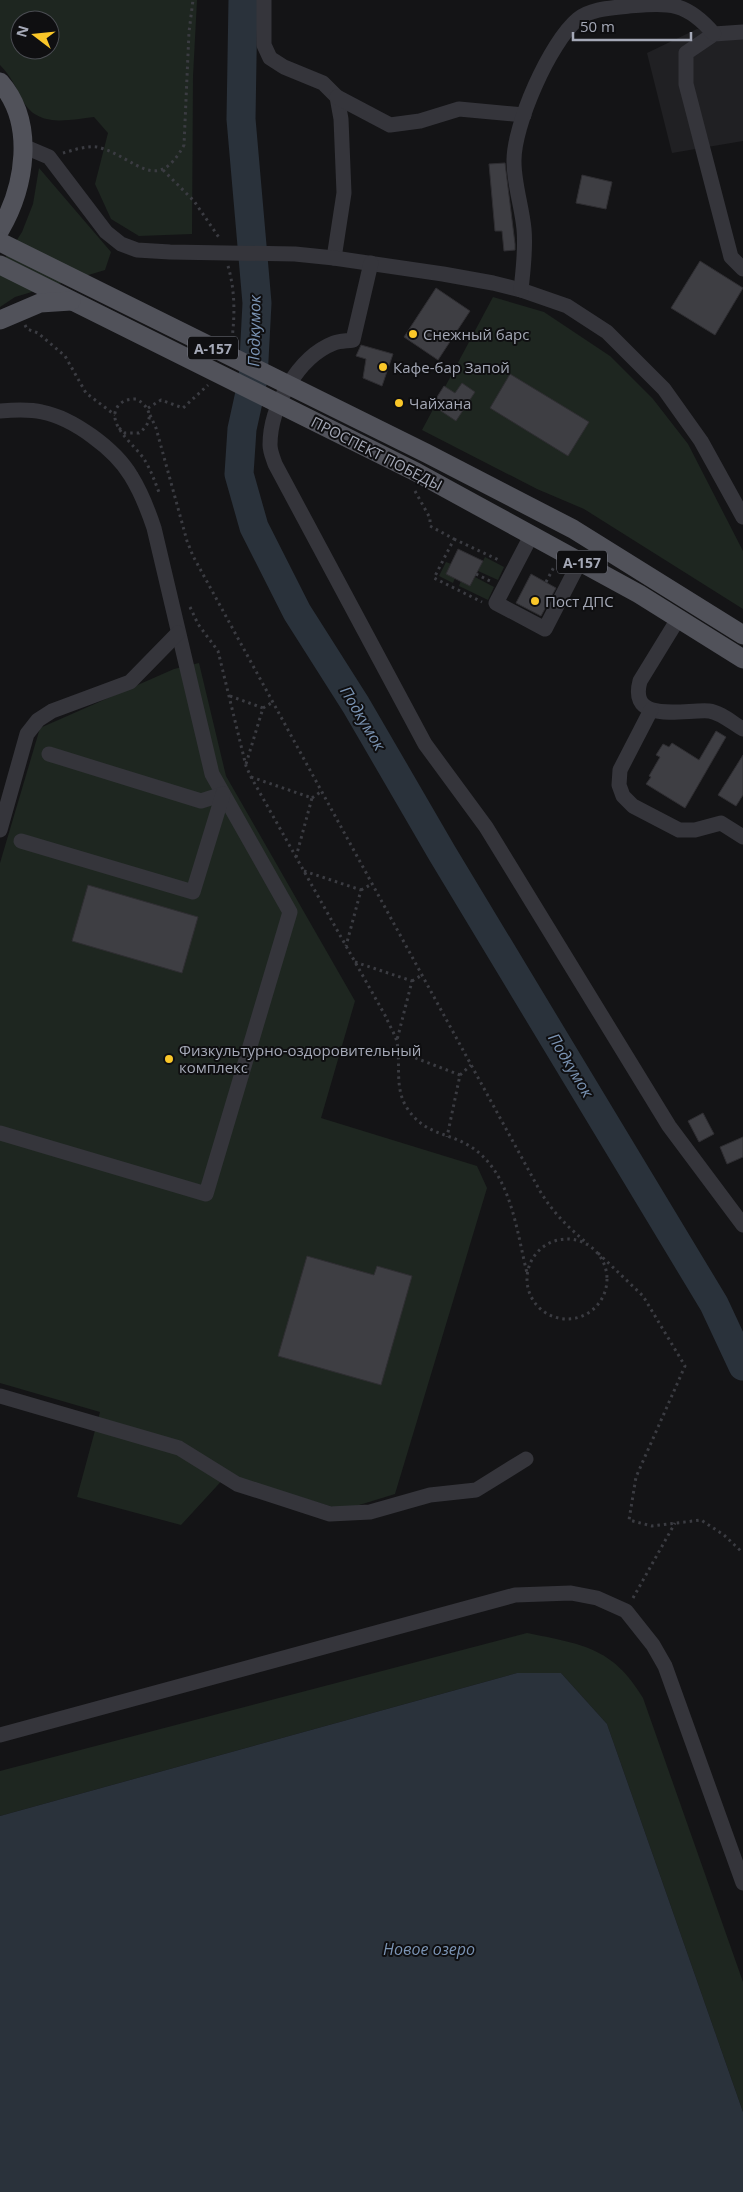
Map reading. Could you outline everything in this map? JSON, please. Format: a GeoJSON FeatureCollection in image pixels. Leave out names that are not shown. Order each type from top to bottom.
{"type":"FeatureCollection","features":[{"type":"Feature","properties":{"kind":"main road"},"geometry":{"type":"LineString","coordinates":[[0,82],[14,105],[22,129],[23,146],[23,162],[18,189],[0,230]]}},
{"type":"Feature","properties":{"kind":"main road","name":"ПРОСПЕКТ ПОБЕДЫ"},"geometry":{"type":"LineString","coordinates":[[0,242],[426,453],[573,529],[743,634]]}},
{"type":"Feature","properties":{"kind":"main road","name":"ПРОСПЕКТ ПОБЕДЫ"},"geometry":{"type":"LineString","coordinates":[[0,265],[414,478],[532,534],[639,594],[743,660]]}},
{"type":"Feature","properties":{"kind":"main road"},"geometry":{"type":"LineString","coordinates":[[0,320],[40,303],[72,301]]}},
{"type":"Feature","properties":{"kind":"street"},"geometry":{"type":"LineString","coordinates":[[264,0],[264,45],[270,58],[284,67],[323,83],[337,97],[390,124],[420,121],[459,109],[524,115]]}},
{"type":"Feature","properties":{"kind":"street"},"geometry":{"type":"LineString","coordinates":[[521,290],[524,231],[514,162],[518,134],[539,77],[552,54],[578,19],[594,11],[666,4],[690,11],[714,34]]}},
{"type":"Feature","properties":{"kind":"street"},"geometry":{"type":"LineString","coordinates":[[743,32],[714,34],[686,53],[686,84],[731,257],[743,269]]}},
{"type":"Feature","properties":{"kind":"street"},"geometry":{"type":"LineString","coordinates":[[334,258],[344,193],[341,119],[337,97]]}},
{"type":"Feature","properties":{"kind":"street"},"geometry":{"type":"LineString","coordinates":[[23,146],[49,157],[106,232],[121,244],[137,250],[295,254],[334,258],[443,274],[521,290],[567,306],[607,332],[664,389],[701,440],[743,517]]}},
{"type":"Feature","properties":{"kind":"street"},"geometry":{"type":"LineString","coordinates":[[371,263],[353,340],[334,343],[314,356],[301,367],[285,390],[276,409],[272,429],[270,447],[275,464],[425,744],[486,828],[669,1126],[743,1225]]}},
{"type":"Feature","properties":{"kind":"street"},"geometry":{"type":"LineString","coordinates":[[0,411],[42,412],[70,423],[95,438],[130,474],[144,500],[154,528],[212,774],[290,912],[206,1194],[0,1133]]}},
{"type":"Feature","properties":{"kind":"street"},"geometry":{"type":"LineString","coordinates":[[532,534],[496,603],[544,629],[580,561]]}},
{"type":"Feature","properties":{"kind":"street"},"geometry":{"type":"LineString","coordinates":[[678,619],[640,681],[637,692],[640,702],[652,710],[663,713],[711,711],[743,729]]}},
{"type":"Feature","properties":{"kind":"street"},"geometry":{"type":"LineString","coordinates":[[0,830],[27,734],[38,720],[52,711],[130,682],[178,633]]}},
{"type":"Feature","properties":{"kind":"street"},"geometry":{"type":"LineString","coordinates":[[652,710],[620,770],[619,785],[623,796],[633,806],[679,830],[687,831],[721,824],[743,837]]}},
{"type":"Feature","properties":{"kind":"street"},"geometry":{"type":"LineString","coordinates":[[49,754],[201,801],[223,794]]}},
{"type":"Feature","properties":{"kind":"street"},"geometry":{"type":"LineString","coordinates":[[21,841],[194,892],[223,794]]}},
{"type":"Feature","properties":{"kind":"street"},"geometry":{"type":"LineString","coordinates":[[0,1396],[179,1448],[237,1484],[330,1514],[370,1512],[430,1495],[476,1490],[526,1459]]}},
{"type":"Feature","properties":{"kind":"street"},"geometry":{"type":"LineString","coordinates":[[0,1735],[516,1596],[571,1593],[597,1598],[626,1612],[653,1645],[664,1666],[743,1884]]}},
{"type":"Feature","properties":{"kind":"path"},"geometry":{"type":"LineString","coordinates":[[49,157],[77,149],[100,147],[145,170],[164,170],[176,160],[184,144],[189,32],[193,0]]}},
{"type":"Feature","properties":{"kind":"path"},"geometry":{"type":"LineString","coordinates":[[164,170],[194,201],[219,237],[222,245]]}},
{"type":"Feature","properties":{"kind":"path"},"geometry":{"type":"LineString","coordinates":[[227,262],[231,278],[235,314],[232,341]]}},
{"type":"Feature","properties":{"kind":"path"},"geometry":{"type":"LineString","coordinates":[[24,322],[27,329],[38,333],[65,356],[86,393],[115,415]]}},
{"type":"Feature","properties":{"kind":"path"},"geometry":{"type":"LineString","coordinates":[[148,408],[162,400],[184,408],[209,384]]}},
{"type":"Feature","properties":{"kind":"path"},"geometry":{"type":"LineString","coordinates":[[160,496],[152,474],[143,458],[119,428],[115,415],[117,408],[122,402],[129,399],[136,399],[148,408],[156,428],[193,556],[551,1208],[564,1223],[643,1296],[685,1366],[636,1477],[629,1520],[652,1526],[701,1520],[724,1535],[743,1554]]}},
{"type":"Feature","properties":{"kind":"path"},"geometry":{"type":"LineString","coordinates":[[119,428],[125,433],[139,433],[149,422],[150,415]]}},
{"type":"Feature","properties":{"kind":"path"},"geometry":{"type":"LineString","coordinates":[[414,478],[430,518],[430,526],[506,563]]}},
{"type":"Feature","properties":{"kind":"path"},"geometry":{"type":"LineString","coordinates":[[454,539],[434,578],[486,604],[496,603]]}},
{"type":"Feature","properties":{"kind":"path"},"geometry":{"type":"LineString","coordinates":[[476,574],[496,584]]}},
{"type":"Feature","properties":{"kind":"path"},"geometry":{"type":"LineString","coordinates":[[187,599],[198,624],[218,651],[250,777],[346,946],[396,1040]]}},
{"type":"Feature","properties":{"kind":"path"},"geometry":{"type":"LineString","coordinates":[[230,696],[263,708]]}},
{"type":"Feature","properties":{"kind":"path"},"geometry":{"type":"LineString","coordinates":[[246,766],[263,708],[273,702]]}},
{"type":"Feature","properties":{"kind":"path"},"geometry":{"type":"LineString","coordinates":[[250,777],[312,798]]}},
{"type":"Feature","properties":{"kind":"path"},"geometry":{"type":"LineString","coordinates":[[296,857],[312,798],[322,792]]}},
{"type":"Feature","properties":{"kind":"path"},"geometry":{"type":"LineString","coordinates":[[303,871],[361,890]]}},
{"type":"Feature","properties":{"kind":"path"},"geometry":{"type":"LineString","coordinates":[[346,946],[361,890],[372,884]]}},
{"type":"Feature","properties":{"kind":"path"},"geometry":{"type":"LineString","coordinates":[[354,962],[412,981]]}},
{"type":"Feature","properties":{"kind":"path"},"geometry":{"type":"LineString","coordinates":[[422,975],[412,981],[396,1040],[401,1097],[408,1109],[417,1120],[430,1130],[467,1145],[484,1157],[496,1173],[510,1206],[527,1273],[527,1286],[532,1299],[540,1309],[558,1318],[578,1317],[590,1312],[599,1303],[605,1291],[607,1278],[604,1264],[598,1253]]}},
{"type":"Feature","properties":{"kind":"path"},"geometry":{"type":"LineString","coordinates":[[397,1051],[460,1074]]}},
{"type":"Feature","properties":{"kind":"path"},"geometry":{"type":"LineString","coordinates":[[447,1137],[460,1074],[471,1065]]}},
{"type":"Feature","properties":{"kind":"path"},"geometry":{"type":"LineString","coordinates":[[527,1273],[531,1260],[539,1250],[550,1242],[562,1239],[576,1239],[588,1244]]}},
{"type":"Feature","properties":{"kind":"path"},"geometry":{"type":"LineString","coordinates":[[626,1612],[676,1522]]}},
{"type":"Feature","properties":{"kind":"shaded area"},"geometry":{"type":"Polygon","coordinates":[[[0,0],[197,0],[193,76],[192,234],[139,236],[111,219],[95,184],[108,133],[94,117],[55,120],[45,119],[37,115],[29,110],[0,65],[0,0]]]}},
{"type":"Feature","properties":{"kind":"shaded area"},"geometry":{"type":"Polygon","coordinates":[[[697,29],[743,36],[743,141],[672,153],[647,53],[697,29]]]}},
{"type":"Feature","properties":{"kind":"shaded area"},"geometry":{"type":"Polygon","coordinates":[[[39,168],[111,252],[105,270],[15,297],[0,307],[0,266],[22,232],[33,204],[39,168]]]}},
{"type":"Feature","properties":{"kind":"shaded area"},"geometry":{"type":"Polygon","coordinates":[[[493,297],[544,312],[610,356],[653,399],[688,444],[743,551],[743,609],[584,509],[537,489],[422,430],[493,297]]]}},
{"type":"Feature","properties":{"kind":"shaded area"},"geometry":{"type":"Polygon","coordinates":[[[485,557],[504,567],[498,580],[478,571],[485,557]]]}},
{"type":"Feature","properties":{"kind":"shaded area"},"geometry":{"type":"Polygon","coordinates":[[[446,562],[451,564],[446,574],[455,578],[453,583],[439,576],[446,562]]]}},
{"type":"Feature","properties":{"kind":"shaded area"},"geometry":{"type":"Polygon","coordinates":[[[475,577],[494,587],[488,600],[459,586],[461,581],[470,586],[475,577]]]}},
{"type":"Feature","properties":{"kind":"shaded area","name":"Физкультурно-оздоровительный комплекс"},"geometry":{"type":"Polygon","coordinates":[[[199,663],[226,776],[355,1001],[321,1118],[477,1166],[487,1188],[395,1494],[343,1510],[227,1475],[181,1525],[77,1497],[100,1412],[0,1383],[0,863],[40,728],[174,669],[199,663]]]}},
{"type":"Feature","properties":{"kind":"shaded area"},"geometry":{"type":"Polygon","coordinates":[[[527,1633],[594,1650],[620,1668],[632,1681],[643,1698],[743,1982],[743,2112],[607,1724],[561,1673],[517,1673],[0,1816],[0,1771],[527,1633]]]}},
{"type":"Feature","properties":{"kind":"water","name":"Новое озеро"},"geometry":{"type":"Polygon","coordinates":[[[517,1673],[561,1673],[607,1724],[743,2112],[743,2192],[0,2192],[0,1816],[517,1673]]]}},
{"type":"Feature","properties":{"kind":"building"},"geometry":{"type":"Polygon","coordinates":[[[505,163],[515,250],[504,251],[502,231],[495,231],[489,164],[505,163]]]}},
{"type":"Feature","properties":{"kind":"building"},"geometry":{"type":"Polygon","coordinates":[[[582,175],[612,182],[606,209],[576,203],[582,175]]]}},
{"type":"Feature","properties":{"kind":"building"},"geometry":{"type":"Polygon","coordinates":[[[700,261],[743,288],[715,335],[671,308],[700,261]]]}},
{"type":"Feature","properties":{"kind":"building"},"geometry":{"type":"Polygon","coordinates":[[[436,288],[470,311],[438,360],[404,337],[436,288]]]}},
{"type":"Feature","properties":{"kind":"building"},"geometry":{"type":"Polygon","coordinates":[[[361,345],[393,354],[382,386],[363,378],[366,359],[356,356],[361,345]]]}},
{"type":"Feature","properties":{"kind":"building"},"geometry":{"type":"Polygon","coordinates":[[[510,374],[589,422],[568,456],[490,408],[510,374]]]}},
{"type":"Feature","properties":{"kind":"building"},"geometry":{"type":"Polygon","coordinates":[[[462,383],[475,392],[456,421],[432,405],[444,386],[455,393],[462,383]]]}},
{"type":"Feature","properties":{"kind":"building"},"geometry":{"type":"Polygon","coordinates":[[[458,549],[483,561],[470,586],[446,574],[458,549]]]}},
{"type":"Feature","properties":{"kind":"building","name":"Пост ДПС"},"geometry":{"type":"Polygon","coordinates":[[[531,574],[556,588],[541,616],[516,603],[531,574]]]}},
{"type":"Feature","properties":{"kind":"building"},"geometry":{"type":"Polygon","coordinates":[[[716,731],[726,737],[685,808],[646,784],[660,757],[656,755],[663,744],[669,747],[672,743],[699,760],[716,731]]]}},
{"type":"Feature","properties":{"kind":"building"},"geometry":{"type":"Polygon","coordinates":[[[743,755],[743,795],[736,806],[718,795],[743,755]]]}},
{"type":"Feature","properties":{"kind":"building"},"geometry":{"type":"Polygon","coordinates":[[[88,885],[198,917],[182,973],[72,941],[88,885]]]}},
{"type":"Feature","properties":{"kind":"building"},"geometry":{"type":"Polygon","coordinates":[[[703,1113],[714,1134],[699,1142],[688,1121],[703,1113]]]}},
{"type":"Feature","properties":{"kind":"building"},"geometry":{"type":"Polygon","coordinates":[[[743,1137],[743,1157],[727,1164],[720,1147],[743,1137]]]}},
{"type":"Feature","properties":{"kind":"building"},"geometry":{"type":"Polygon","coordinates":[[[307,1256],[374,1275],[377,1266],[412,1276],[381,1385],[278,1356],[307,1256]]]}},
{"type":"Feature","properties":{"kind":"waterway","name":"Подкумок"},"geometry":{"type":"LineString","coordinates":[[243,0],[241,119],[257,303],[253,379],[242,429],[239,474],[254,527],[297,612],[356,705],[442,853],[714,1304],[743,1366]]}},
{"type":"Feature","properties":{"kind":"place","name":"Снежный барс"},"geometry":{"type":"Point","coordinates":[413,334]}},
{"type":"Feature","properties":{"kind":"place","name":"Кафе-бар Запой"},"geometry":{"type":"Point","coordinates":[383,367]}},
{"type":"Feature","properties":{"kind":"place","name":"Чайхана"},"geometry":{"type":"Point","coordinates":[399,403]}},
{"type":"Feature","properties":{"kind":"place","name":"Пост ДПС"},"geometry":{"type":"Point","coordinates":[535,601]}},
{"type":"Feature","properties":{"kind":"place","name":"Физкультурно-оздоровительный комплекс"},"geometry":{"type":"Point","coordinates":[169,1059]}}]}
